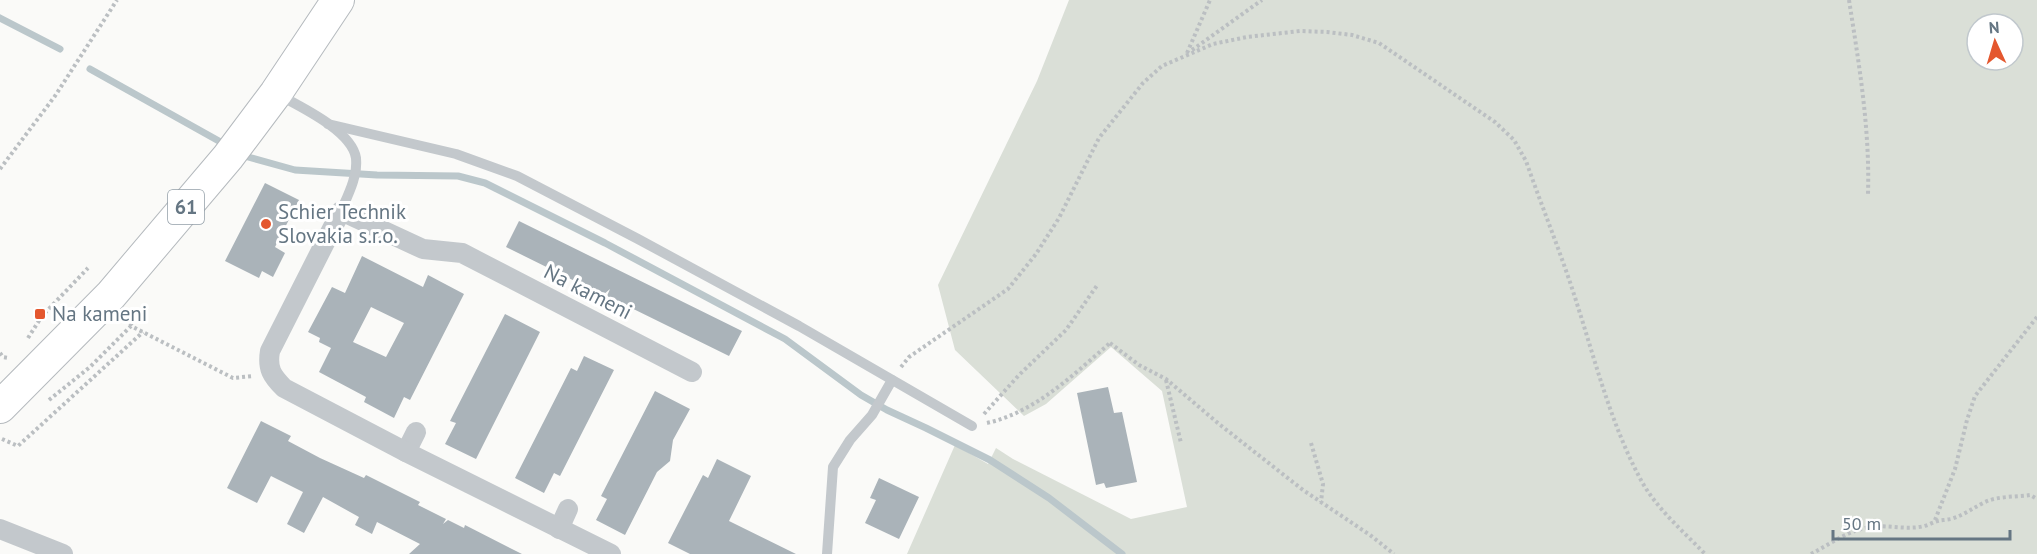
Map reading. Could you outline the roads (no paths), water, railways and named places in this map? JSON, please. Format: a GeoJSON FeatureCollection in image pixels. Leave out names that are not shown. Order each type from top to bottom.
{"type":"FeatureCollection","features":[{"type":"Feature","properties":{"kind":"main road","name":"61"},"geometry":{"type":"LineString","coordinates":[[4,421],[236,147],[276,93],[338,0]]}},
{"type":"Feature","properties":{"kind":"street","name":"Na kameni"},"geometry":{"type":"LineString","coordinates":[[341,211],[423,249],[462,253],[692,372]]}},
{"type":"Feature","properties":{"kind":"street"},"geometry":{"type":"LineString","coordinates":[[341,211],[270,351],[268,363],[271,375],[284,388],[610,554]]}},
{"type":"Feature","properties":{"kind":"street"},"geometry":{"type":"LineString","coordinates":[[406,452],[416,432]]}},
{"type":"Feature","properties":{"kind":"street"},"geometry":{"type":"LineString","coordinates":[[559,529],[568,509]]}},
{"type":"Feature","properties":{"kind":"street"},"geometry":{"type":"LineString","coordinates":[[0,529],[63,554]]}},
{"type":"Feature","properties":{"kind":"lane"},"geometry":{"type":"LineString","coordinates":[[276,93],[328,124],[353,148],[356,159],[351,189],[341,211]]}},
{"type":"Feature","properties":{"kind":"lane"},"geometry":{"type":"LineString","coordinates":[[328,124],[456,154],[517,176],[648,244],[972,426]]}},
{"type":"Feature","properties":{"kind":"lane"},"geometry":{"type":"LineString","coordinates":[[827,554],[833,467],[849,440],[872,415],[892,380]]}},
{"type":"Feature","properties":{"kind":"waterway"},"geometry":{"type":"LineString","coordinates":[[0,18],[60,49]]}},
{"type":"Feature","properties":{"kind":"waterway"},"geometry":{"type":"LineString","coordinates":[[90,69],[226,145]]}},
{"type":"Feature","properties":{"kind":"waterway"},"geometry":{"type":"LineString","coordinates":[[241,153],[295,170],[377,175],[458,176],[485,183],[605,243],[785,339],[861,395],[990,460],[1049,498],[1122,554]]}},
{"type":"Feature","properties":{"kind":"place","name":"Schier Technik Slovakia s.r.o."},"geometry":{"type":"Point","coordinates":[266,224]}},
{"type":"Feature","properties":{"kind":"place","name":"Na kameni"},"geometry":{"type":"Point","coordinates":[40,314]}}]}
